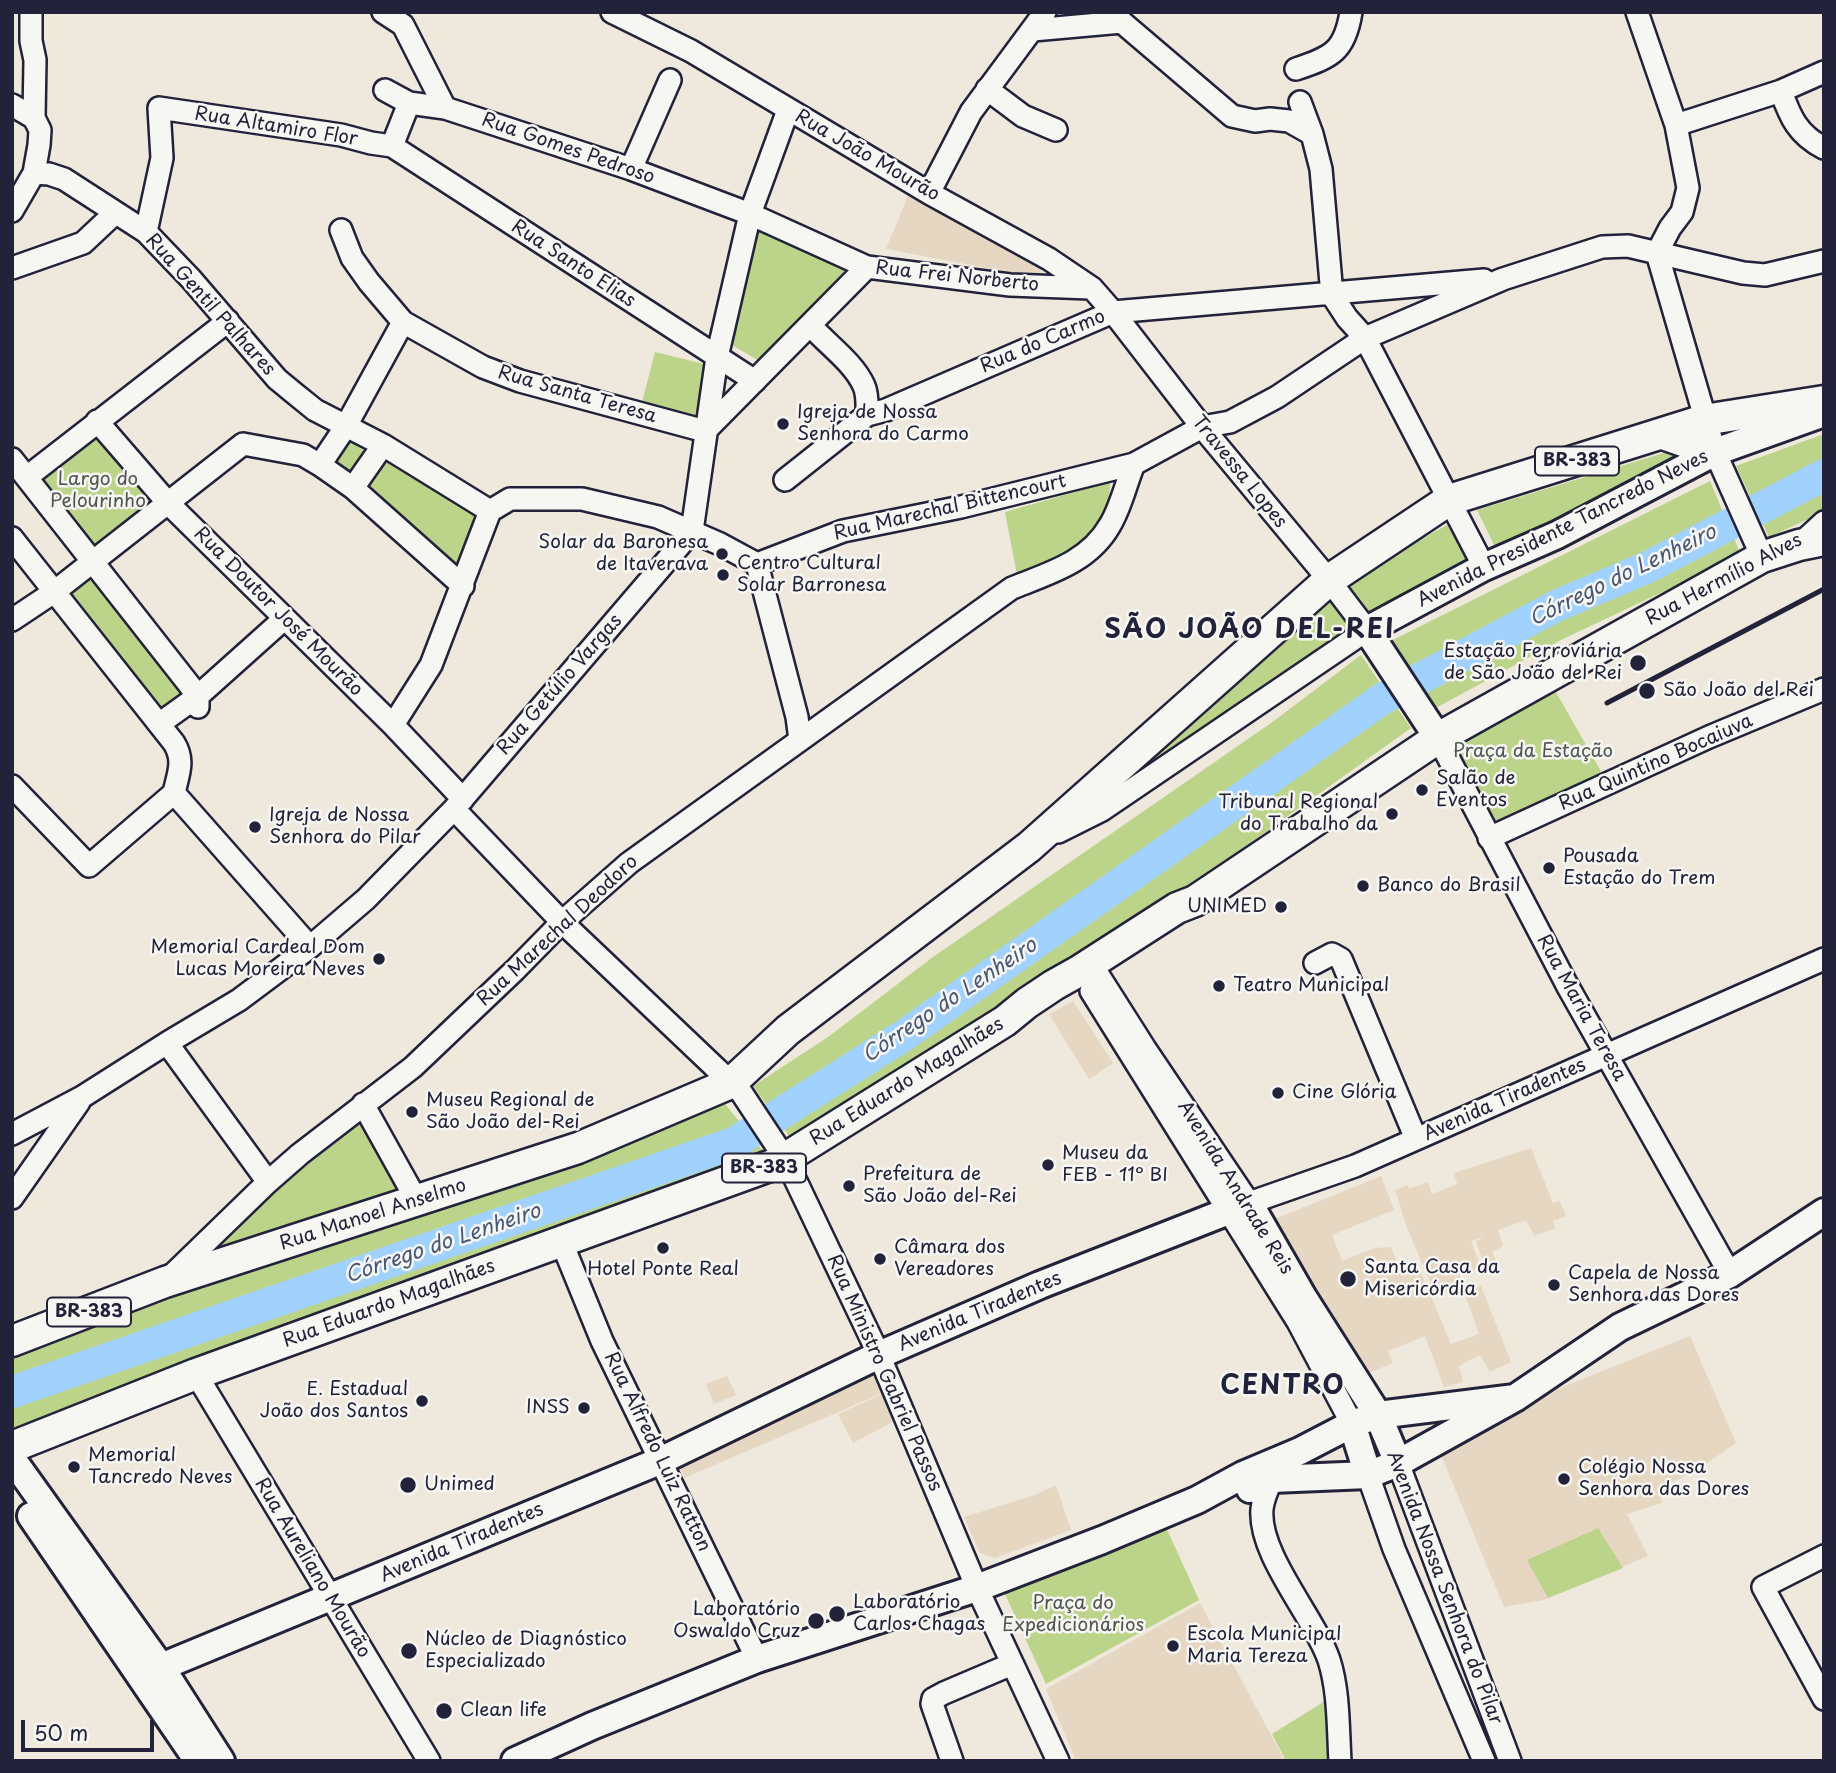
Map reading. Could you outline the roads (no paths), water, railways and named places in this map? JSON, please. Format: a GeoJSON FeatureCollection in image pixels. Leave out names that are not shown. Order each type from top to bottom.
{"type":"FeatureCollection","features":[{"type":"Feature","properties":{"kind":"highway","name":"Avenida Presidente Tancredo Neves"},"geometry":{"type":"LineString","coordinates":[[736,1087],[788,1030],[1029,847],[1329,580],[1449,500],[1704,420],[1824,401]]}},
{"type":"Feature","properties":{"kind":"highway"},"geometry":{"type":"LineString","coordinates":[[1663,434],[1716,455]]}},
{"type":"Feature","properties":{"kind":"highway","name":"Rua Hermílio Alves"},"geometry":{"type":"LineString","coordinates":[[1438,738],[1756,544],[1811,542]]}},
{"type":"Feature","properties":{"kind":"highway","name":"Rua Eduardo Magalhães"},"geometry":{"type":"LineString","coordinates":[[12,1447],[196,1374],[562,1243],[781,1153],[792,1154],[1005,1021],[1054,985],[1177,908],[1195,901],[1438,738]]}},
{"type":"Feature","properties":{"kind":"highway","name":"Rua Manoel Anselmo"},"geometry":{"type":"LineString","coordinates":[[12,1341],[165,1282],[578,1149],[736,1087]]}},
{"type":"Feature","properties":{"kind":"main road","name":"Avenida Presidente Tancredo Neves"},"geometry":{"type":"LineString","coordinates":[[1370,636],[1484,567],[1557,535],[1716,455],[1824,413]]}},
{"type":"Feature","properties":{"kind":"main road"},"geometry":{"type":"LineString","coordinates":[[1370,636],[1438,738]]}},
{"type":"Feature","properties":{"kind":"main road","name":"Avenida Tiradentes"},"geometry":{"type":"LineString","coordinates":[[152,1673],[662,1460],[879,1355],[1040,1285],[1239,1208]]}},
{"type":"Feature","properties":{"kind":"main road","name":"Avenida Andrade Reis"},"geometry":{"type":"LineString","coordinates":[[1239,1208],[1303,1297],[1378,1415]]}},
{"type":"Feature","properties":{"kind":"main road"},"geometry":{"type":"LineString","coordinates":[[1272,1479],[1368,1475],[1398,1463],[1515,1398],[1620,1327],[1730,1274],[1824,1212]]}},
{"type":"Feature","properties":{"kind":"main road"},"geometry":{"type":"LineString","coordinates":[[514,1761],[757,1659],[977,1588],[1102,1540],[1197,1500],[1243,1475],[1300,1451],[1352,1424],[1378,1415],[1515,1398]]}},
{"type":"Feature","properties":{"kind":"main road","name":"Avenida Nossa Senhora do Pilar"},"geometry":{"type":"LineString","coordinates":[[1378,1415],[1398,1463]]}},
{"type":"Feature","properties":{"kind":"main road","name":"Avenida Nossa Senhora do Pilar"},"geometry":{"type":"LineString","coordinates":[[1352,1424],[1368,1475]]}},
{"type":"Feature","properties":{"kind":"main road"},"geometry":{"type":"LineString","coordinates":[[1197,1500],[1241,1493],[1272,1479],[1300,1451]]}},
{"type":"Feature","properties":{"kind":"main road"},"geometry":{"type":"LineString","coordinates":[[12,1456],[152,1673],[198,1761]]}},
{"type":"Feature","properties":{"kind":"main road"},"geometry":{"type":"LineString","coordinates":[[12,1488],[221,1761]]}},
{"type":"Feature","properties":{"kind":"street"},"geometry":{"type":"LineString","coordinates":[[12,211],[34,173],[40,130],[34,118],[35,60],[31,12]]}},
{"type":"Feature","properties":{"kind":"street"},"geometry":{"type":"LineString","coordinates":[[383,12],[403,25],[445,107]]}},
{"type":"Feature","properties":{"kind":"street","name":"Rua João Mourão"},"geometry":{"type":"LineString","coordinates":[[612,12],[691,51],[929,192],[1049,259],[1092,288],[1113,312]]}},
{"type":"Feature","properties":{"kind":"street"},"geometry":{"type":"LineString","coordinates":[[1296,69],[1325,59],[1335,52],[1345,40],[1351,12]]}},
{"type":"Feature","properties":{"kind":"street"},"geometry":{"type":"LineString","coordinates":[[1637,12],[1676,125],[1688,188],[1682,212],[1657,253],[1704,420],[1716,455],[1756,544]]}},
{"type":"Feature","properties":{"kind":"street"},"geometry":{"type":"LineString","coordinates":[[929,192],[967,120],[1039,21],[1116,17],[1232,116],[1255,121],[1289,121],[1312,134]]}},
{"type":"Feature","properties":{"kind":"street"},"geometry":{"type":"LineString","coordinates":[[1676,125],[1781,91],[1824,72]]}},
{"type":"Feature","properties":{"kind":"street"},"geometry":{"type":"LineString","coordinates":[[631,169],[670,80]]}},
{"type":"Feature","properties":{"kind":"street"},"geometry":{"type":"LineString","coordinates":[[987,89],[1023,116],[1056,130]]}},
{"type":"Feature","properties":{"kind":"street","name":"Rua Gomes Pedroso"},"geometry":{"type":"LineString","coordinates":[[385,90],[409,103],[445,107],[631,169],[750,214]]}},
{"type":"Feature","properties":{"kind":"street"},"geometry":{"type":"LineString","coordinates":[[1781,91],[1795,126],[1810,141],[1824,148]]}},
{"type":"Feature","properties":{"kind":"street"},"geometry":{"type":"LineString","coordinates":[[1300,102],[1321,169],[1332,295],[1347,318],[1365,338],[1484,567]]}},
{"type":"Feature","properties":{"kind":"street"},"geometry":{"type":"LineString","coordinates":[[392,146],[409,103]]}},
{"type":"Feature","properties":{"kind":"street"},"geometry":{"type":"LineString","coordinates":[[12,105],[34,118]]}},
{"type":"Feature","properties":{"kind":"street","name":"Rua Altamiro Flor"},"geometry":{"type":"LineString","coordinates":[[146,232],[162,158],[159,108],[341,135],[392,146]]}},
{"type":"Feature","properties":{"kind":"street"},"geometry":{"type":"LineString","coordinates":[[692,531],[717,357],[750,214],[788,110]]}},
{"type":"Feature","properties":{"kind":"street","name":"Rua Santo Elias"},"geometry":{"type":"LineString","coordinates":[[392,146],[755,381]]}},
{"type":"Feature","properties":{"kind":"street","name":"Rua Gentil Palhares"},"geometry":{"type":"LineString","coordinates":[[34,173],[49,174],[64,180],[146,232],[277,379],[315,410],[383,445],[490,512]]}},
{"type":"Feature","properties":{"kind":"street"},"geometry":{"type":"LineString","coordinates":[[12,268],[83,243],[115,213]]}},
{"type":"Feature","properties":{"kind":"street","name":"Rua Frei Norberto"},"geometry":{"type":"LineString","coordinates":[[750,214],[867,267],[1010,285],[1092,288]]}},
{"type":"Feature","properties":{"kind":"street","name":"Rua Santa Teresa"},"geometry":{"type":"LineString","coordinates":[[341,230],[352,258],[403,322],[483,367],[520,381],[705,431]]}},
{"type":"Feature","properties":{"kind":"street"},"geometry":{"type":"LineString","coordinates":[[1503,279],[1611,245],[1628,246],[1743,273],[1765,275],[1824,261]]}},
{"type":"Feature","properties":{"kind":"street"},"geometry":{"type":"LineString","coordinates":[[705,431],[867,267]]}},
{"type":"Feature","properties":{"kind":"street","name":"Rua do Carmo"},"geometry":{"type":"LineString","coordinates":[[785,480],[867,415],[886,410],[1113,312],[1503,279]]}},
{"type":"Feature","properties":{"kind":"street","name":"Rua Marechal Bittencourt"},"geometry":{"type":"LineString","coordinates":[[757,564],[844,531],[961,507],[1134,464],[1202,428],[1230,422],[1277,397],[1365,338],[1503,279]]}},
{"type":"Feature","properties":{"kind":"street","name":"Travessa Lopes"},"geometry":{"type":"LineString","coordinates":[[1113,312],[1202,428],[1329,580],[1370,636]]}},
{"type":"Feature","properties":{"kind":"street"},"geometry":{"type":"LineString","coordinates":[[27,477],[228,321]]}},
{"type":"Feature","properties":{"kind":"street"},"geometry":{"type":"LineString","coordinates":[[320,465],[346,426],[403,322]]}},
{"type":"Feature","properties":{"kind":"street"},"geometry":{"type":"LineString","coordinates":[[811,326],[845,361],[864,386],[867,415]]}},
{"type":"Feature","properties":{"kind":"street","name":"Rua Doutor José Mourão"},"geometry":{"type":"LineString","coordinates":[[97,421],[168,503],[393,725],[458,804],[562,922]]}},
{"type":"Feature","properties":{"kind":"street"},"geometry":{"type":"LineString","coordinates":[[12,620],[54,592],[243,444],[303,455],[320,465],[353,488],[463,586]]}},
{"type":"Feature","properties":{"kind":"street"},"geometry":{"type":"LineString","coordinates":[[353,488],[383,445]]}},
{"type":"Feature","properties":{"kind":"street"},"geometry":{"type":"LineString","coordinates":[[12,460],[198,701]]}},
{"type":"Feature","properties":{"kind":"street","name":"Rua Marechal Deodoro"},"geometry":{"type":"LineString","coordinates":[[165,1282],[268,1182],[413,1067],[562,922],[629,863],[1012,588],[1071,564],[1094,546],[1111,524],[1134,464]]}},
{"type":"Feature","properties":{"kind":"street"},"geometry":{"type":"LineString","coordinates":[[393,725],[431,665],[490,512],[510,499],[582,499],[658,517],[757,564],[797,716],[800,740]]}},
{"type":"Feature","properties":{"kind":"street","name":"Rua Hermílio Alves"},"geometry":{"type":"LineString","coordinates":[[1811,542],[1824,522]]}},
{"type":"Feature","properties":{"kind":"street","name":"Rua Getúlio Vargas"},"geometry":{"type":"LineString","coordinates":[[12,1134],[82,1097],[239,1000],[310,947],[366,900],[458,804],[692,531]]}},
{"type":"Feature","properties":{"kind":"street"},"geometry":{"type":"LineString","coordinates":[[12,538],[174,743],[180,755],[181,766],[174,793],[89,866],[12,786]]}},
{"type":"Feature","properties":{"kind":"street"},"geometry":{"type":"LineString","coordinates":[[159,724],[198,701],[284,619]]}},
{"type":"Feature","properties":{"kind":"street","name":"Avenida Presidente Tancredo Neves"},"geometry":{"type":"LineString","coordinates":[[1029,847],[1102,810],[1370,636]]}},
{"type":"Feature","properties":{"kind":"street","name":"Rua Quintino Bocaiuva"},"geometry":{"type":"LineString","coordinates":[[1489,838],[1709,737],[1824,689]]}},
{"type":"Feature","properties":{"kind":"street","name":"Rua Maria Teresa"},"geometry":{"type":"LineString","coordinates":[[1438,738],[1606,1055],[1730,1274]]}},
{"type":"Feature","properties":{"kind":"street"},"geometry":{"type":"LineString","coordinates":[[174,793],[310,947]]}},
{"type":"Feature","properties":{"kind":"street","name":"Rua Ministro Gabriel Passos"},"geometry":{"type":"LineString","coordinates":[[562,922],[736,1087],[781,1153],[879,1355],[977,1588],[1058,1761]]}},
{"type":"Feature","properties":{"kind":"street"},"geometry":{"type":"LineString","coordinates":[[1315,963],[1332,954],[1341,959],[1416,1139]]}},
{"type":"Feature","properties":{"kind":"street","name":"Avenida Tiradentes"},"geometry":{"type":"LineString","coordinates":[[1239,1208],[1355,1166],[1824,959]]}},
{"type":"Feature","properties":{"kind":"street","name":"Avenida Andrade Reis"},"geometry":{"type":"LineString","coordinates":[[1084,967],[1239,1208],[1352,1424]]}},
{"type":"Feature","properties":{"kind":"street"},"geometry":{"type":"LineString","coordinates":[[167,1043],[268,1182]]}},
{"type":"Feature","properties":{"kind":"street"},"geometry":{"type":"LineString","coordinates":[[12,1198],[82,1097]]}},
{"type":"Feature","properties":{"kind":"street"},"geometry":{"type":"LineString","coordinates":[[363,1104],[418,1201]]}},
{"type":"Feature","properties":{"kind":"street","name":"Rua Alfredo Luiz Ratton"},"geometry":{"type":"LineString","coordinates":[[562,1243],[602,1340],[757,1659]]}},
{"type":"Feature","properties":{"kind":"street","name":"Rua Aureliano Mourão"},"geometry":{"type":"LineString","coordinates":[[196,1374],[420,1757]]}},
{"type":"Feature","properties":{"kind":"street","name":"Avenida Nossa Senhora do Pilar"},"geometry":{"type":"LineString","coordinates":[[1398,1463],[1510,1761]]}},
{"type":"Feature","properties":{"kind":"street","name":"Avenida Nossa Senhora do Pilar"},"geometry":{"type":"LineString","coordinates":[[1368,1475],[1394,1549],[1484,1761]]}},
{"type":"Feature","properties":{"kind":"street"},"geometry":{"type":"LineString","coordinates":[[1272,1479],[1262,1507],[1262,1520],[1267,1540],[1294,1596],[1323,1644],[1329,1661],[1335,1680],[1340,1761]]}},
{"type":"Feature","properties":{"kind":"street"},"geometry":{"type":"LineString","coordinates":[[1824,1556],[1763,1587],[1824,1699]]}},
{"type":"Feature","properties":{"kind":"street"},"geometry":{"type":"LineString","coordinates":[[953,1761],[932,1704],[933,1699],[1012,1664]]}},
{"type":"Feature","properties":{"kind":"waterway","name":"Córrego do Lenheiro"},"geometry":{"type":"LineString","coordinates":[[12,1392],[734,1143],[906,1034],[1382,699],[1556,606],[1648,567],[1824,475]]}},
{"type":"Feature","properties":{"kind":"railway"},"geometry":{"type":"LineString","coordinates":[[1607,703],[1824,589]]}},
{"type":"Feature","properties":{"kind":"place","name":"Igreja de Nossa Senhora do Carmo"},"geometry":{"type":"Point","coordinates":[783,424]}},
{"type":"Feature","properties":{"kind":"place","name":"Solar da Baronesa de Itaverava"},"geometry":{"type":"Point","coordinates":[722,554]}},
{"type":"Feature","properties":{"kind":"place","name":"Centro Cultural Solar Barronesa"},"geometry":{"type":"Point","coordinates":[723,575]}},
{"type":"Feature","properties":{"kind":"place","name":"Estação Ferroviária de São João del Rei"},"geometry":{"type":"Point","coordinates":[1638,663]}},
{"type":"Feature","properties":{"kind":"place","name":"São João del Rei"},"geometry":{"type":"Point","coordinates":[1647,691]}},
{"type":"Feature","properties":{"kind":"place","name":"Salão de Eventos"},"geometry":{"type":"Point","coordinates":[1422,790]}},
{"type":"Feature","properties":{"kind":"place","name":"Tribunal Regional do Trabalho da"},"geometry":{"type":"Point","coordinates":[1392,814]}},
{"type":"Feature","properties":{"kind":"place","name":"Igreja de Nossa Senhora do Pilar"},"geometry":{"type":"Point","coordinates":[255,827]}},
{"type":"Feature","properties":{"kind":"place","name":"Pousada Estação do Trem"},"geometry":{"type":"Point","coordinates":[1549,868]}},
{"type":"Feature","properties":{"kind":"place","name":"Banco do Brasil"},"geometry":{"type":"Point","coordinates":[1363,886]}},
{"type":"Feature","properties":{"kind":"place","name":"UNIMED"},"geometry":{"type":"Point","coordinates":[1281,907]}},
{"type":"Feature","properties":{"kind":"place","name":"Memorial Cardeal Dom Lucas Moreira Neves"},"geometry":{"type":"Point","coordinates":[379,959]}},
{"type":"Feature","properties":{"kind":"place","name":"Teatro Municipal"},"geometry":{"type":"Point","coordinates":[1219,986]}},
{"type":"Feature","properties":{"kind":"place","name":"Cine Glória"},"geometry":{"type":"Point","coordinates":[1278,1093]}},
{"type":"Feature","properties":{"kind":"place","name":"Museu Regional de São João del-Rei"},"geometry":{"type":"Point","coordinates":[412,1112]}},
{"type":"Feature","properties":{"kind":"place","name":"Museu da FEB - 11° BI"},"geometry":{"type":"Point","coordinates":[1048,1165]}},
{"type":"Feature","properties":{"kind":"place","name":"Prefeitura de São João del-Rei"},"geometry":{"type":"Point","coordinates":[849,1186]}},
{"type":"Feature","properties":{"kind":"place","name":"Hotel Ponte Real"},"geometry":{"type":"Point","coordinates":[663,1248]}},
{"type":"Feature","properties":{"kind":"place","name":"Câmara dos Vereadores"},"geometry":{"type":"Point","coordinates":[880,1259]}},
{"type":"Feature","properties":{"kind":"place","name":"Santa Casa da Misericórdia"},"geometry":{"type":"Point","coordinates":[1348,1279]}},
{"type":"Feature","properties":{"kind":"place","name":"Capela de Nossa Senhora das Dores"},"geometry":{"type":"Point","coordinates":[1554,1285]}},
{"type":"Feature","properties":{"kind":"place","name":"E. Estadual João dos Santos"},"geometry":{"type":"Point","coordinates":[422,1401]}},
{"type":"Feature","properties":{"kind":"place","name":"INSS"},"geometry":{"type":"Point","coordinates":[584,1408]}},
{"type":"Feature","properties":{"kind":"place","name":"Memorial Tancredo Neves"},"geometry":{"type":"Point","coordinates":[74,1467]}},
{"type":"Feature","properties":{"kind":"place","name":"Colégio Nossa Senhora das Dores"},"geometry":{"type":"Point","coordinates":[1564,1479]}},
{"type":"Feature","properties":{"kind":"place","name":"Unimed"},"geometry":{"type":"Point","coordinates":[408,1485]}},
{"type":"Feature","properties":{"kind":"place","name":"Laboratório Carlos Chagas"},"geometry":{"type":"Point","coordinates":[837,1614]}},
{"type":"Feature","properties":{"kind":"place","name":"Laboratório Oswaldo Cruz"},"geometry":{"type":"Point","coordinates":[816,1621]}},
{"type":"Feature","properties":{"kind":"place","name":"Escola Municipal Maria Tereza"},"geometry":{"type":"Point","coordinates":[1173,1646]}},
{"type":"Feature","properties":{"kind":"place","name":"Núcleo de Diagnóstico Especializado"},"geometry":{"type":"Point","coordinates":[409,1651]}},
{"type":"Feature","properties":{"kind":"place","name":"Clean life"},"geometry":{"type":"Point","coordinates":[444,1711]}},
{"type":"Feature","properties":{"kind":"district","name":"SÃO JOÃO DEL-REI"},"geometry":{"type":"Point","coordinates":[1250,631]}},
{"type":"Feature","properties":{"kind":"district","name":"CENTRO"},"geometry":{"type":"Point","coordinates":[1283,1387]}},
{"type":"Feature","properties":{"kind":"park label","name":"Largo do Pelourinho"},"geometry":{"type":"Point","coordinates":[98,491]}},
{"type":"Feature","properties":{"kind":"park label","name":"Praça da Estação"},"geometry":{"type":"Point","coordinates":[1533,752]}},
{"type":"Feature","properties":{"kind":"park label","name":"Praça do Expedicionários"},"geometry":{"type":"Point","coordinates":[1073,1615]}}]}
